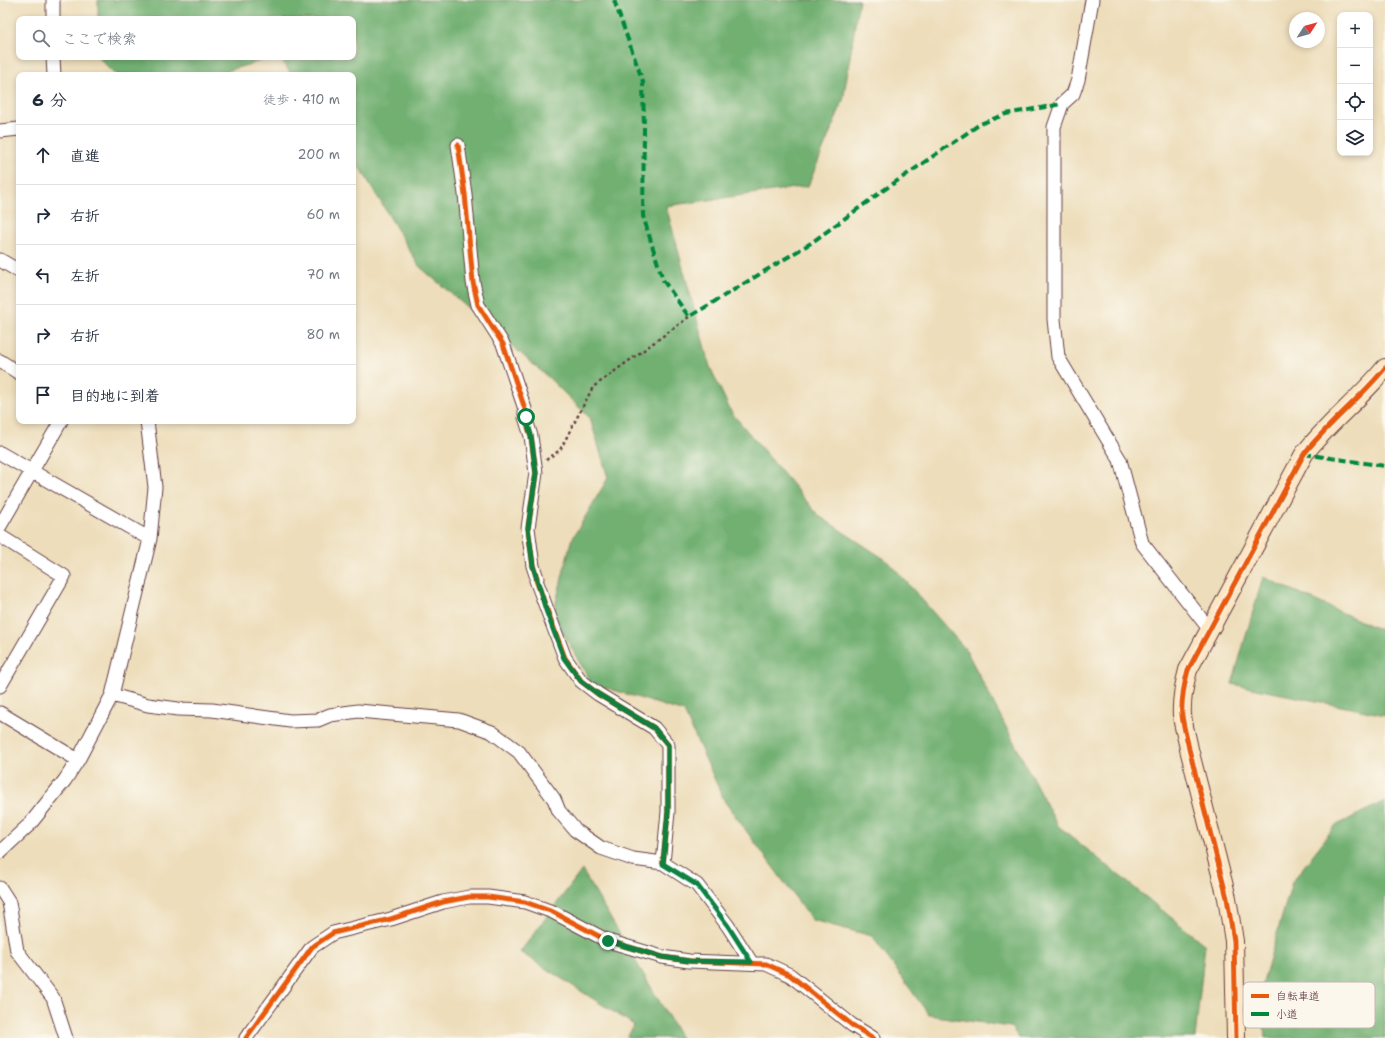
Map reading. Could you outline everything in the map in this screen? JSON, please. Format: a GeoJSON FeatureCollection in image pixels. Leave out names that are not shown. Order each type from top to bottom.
{"type":"FeatureCollection","features":[{"type":"Feature","properties":{"kind":"street"},"geometry":{"type":"LineString","coordinates":[[53,0],[53,16]]}},
{"type":"Feature","properties":{"kind":"street"},"geometry":{"type":"LineString","coordinates":[[1092,0],[1078,80],[1073,94],[1062,104],[1060,116],[1054,127],[1054,319],[1058,357],[1120,460],[1142,543],[1210,630]]}},
{"type":"Feature","properties":{"kind":"street"},"geometry":{"type":"LineString","coordinates":[[53,60],[54,72]]}},
{"type":"Feature","properties":{"kind":"street"},"geometry":{"type":"LineString","coordinates":[[0,131],[16,129]]}},
{"type":"Feature","properties":{"kind":"street"},"geometry":{"type":"LineString","coordinates":[[458,145],[465,194],[472,282],[478,305],[503,344],[525,408],[536,473],[528,528],[533,566],[546,610],[564,658],[581,681],[598,694],[654,728],[668,745],[668,812],[663,864]]}},
{"type":"Feature","properties":{"kind":"street"},"geometry":{"type":"LineString","coordinates":[[0,260],[16,269]]}},
{"type":"Feature","properties":{"kind":"street"},"geometry":{"type":"LineString","coordinates":[[0,361],[16,370]]}},
{"type":"Feature","properties":{"kind":"street"},"geometry":{"type":"LineString","coordinates":[[1236,1038],[1233,934],[1227,898],[1189,749],[1187,733],[1182,715],[1183,688],[1188,670],[1304,454],[1319,434],[1373,383],[1385,368]]}},
{"type":"Feature","properties":{"kind":"street"},"geometry":{"type":"LineString","coordinates":[[0,526],[59,424]]}},
{"type":"Feature","properties":{"kind":"street"},"geometry":{"type":"LineString","coordinates":[[0,852],[30,824],[65,780],[78,760],[112,695],[150,539],[155,487],[147,424]]}},
{"type":"Feature","properties":{"kind":"street"},"geometry":{"type":"LineString","coordinates":[[0,453],[150,539]]}},
{"type":"Feature","properties":{"kind":"street"},"geometry":{"type":"LineString","coordinates":[[0,536],[64,576],[0,686]]}},
{"type":"Feature","properties":{"kind":"street"},"geometry":{"type":"LineString","coordinates":[[112,695],[148,705],[226,711],[290,721],[318,720],[330,715],[358,711],[460,720],[492,732],[519,752],[554,799],[559,811],[575,830],[601,848],[633,859],[663,864],[697,885],[728,926],[751,962]]}},
{"type":"Feature","properties":{"kind":"street"},"geometry":{"type":"LineString","coordinates":[[0,713],[78,760]]}},
{"type":"Feature","properties":{"kind":"street"},"geometry":{"type":"LineString","coordinates":[[0,888],[9,902],[17,951],[53,998],[66,1038]]}},
{"type":"Feature","properties":{"kind":"street"},"geometry":{"type":"LineString","coordinates":[[246,1038],[312,947],[333,933],[391,919],[443,902],[469,897],[488,896],[525,902],[553,912],[608,941],[662,957],[689,961],[751,962],[766,964],[790,974],[852,1025],[873,1038]]}},
{"type":"Feature","properties":{"kind":"path"},"geometry":{"type":"LineString","coordinates":[[535,466],[560,450],[594,387],[689,317]]}},
{"type":"Feature","properties":{"kind":"green space"},"geometry":{"type":"Polygon","coordinates":[[[98,0],[859,0],[843,101],[808,186],[666,206],[710,367],[731,412],[819,516],[889,562],[966,650],[1057,825],[1205,945],[1195,1038],[1019,1038],[1011,1027],[929,1015],[872,936],[812,920],[725,802],[684,712],[591,683],[553,615],[571,541],[608,478],[590,418],[548,377],[419,266],[356,163],[356,72],[290,72],[281,60],[356,60],[356,16],[98,16],[98,0]]]}},
{"type":"Feature","properties":{"kind":"green space"},"geometry":{"type":"Polygon","coordinates":[[[101,60],[264,60],[223,72],[113,72],[101,60]]]}},
{"type":"Feature","properties":{"kind":"green space"},"geometry":{"type":"Polygon","coordinates":[[[1263,577],[1385,632],[1385,715],[1232,684],[1263,577]]]}},
{"type":"Feature","properties":{"kind":"green space"},"geometry":{"type":"Polygon","coordinates":[[[1385,801],[1385,1038],[1265,1038],[1264,1028],[1375,1028],[1375,982],[1263,982],[1292,882],[1335,826],[1385,801]]]}},
{"type":"Feature","properties":{"kind":"green space"},"geometry":{"type":"Polygon","coordinates":[[[582,870],[681,1038],[627,1038],[634,1025],[520,952],[582,870]]]}},
{"type":"Feature","properties":{"kind":"marked path"},"geometry":{"type":"LineString","coordinates":[[614,0],[643,82],[643,216],[663,280],[689,317],[811,243],[881,192],[980,124],[1006,114],[1062,104]]}},
{"type":"Feature","properties":{"kind":"marked path"},"geometry":{"type":"LineString","coordinates":[[1304,454],[1385,466]]}},
{"type":"Feature","properties":{"kind":"cycle path"},"geometry":{"type":"LineString","coordinates":[[458,145],[465,194],[473,282],[478,305],[503,344],[525,409],[525,417],[531,436],[536,473],[528,528],[533,566],[537,578],[536,580],[565,658],[581,681],[598,694],[654,728],[668,745],[668,812],[663,863]]}},
{"type":"Feature","properties":{"kind":"cycle path"},"geometry":{"type":"LineString","coordinates":[[1236,1038],[1234,941],[1227,898],[1183,723],[1182,704],[1185,681],[1188,670],[1304,454],[1323,432],[1385,368]]}},
{"type":"Feature","properties":{"kind":"cycle path"},"geometry":{"type":"LineString","coordinates":[[246,1038],[312,947],[333,933],[391,919],[443,902],[469,897],[488,897],[525,902],[553,912],[608,941],[662,957],[689,961],[766,964],[790,975],[852,1025],[873,1038]]}},
{"type":"Feature","properties":{"kind":"route"},"geometry":{"type":"LineString","coordinates":[[526,417],[531,436],[536,473],[528,528],[533,566],[546,610],[564,658],[581,681],[598,694],[654,728],[668,745],[668,812],[663,864],[697,885],[728,926],[751,962],[689,961],[662,957],[608,941]]}}]}
